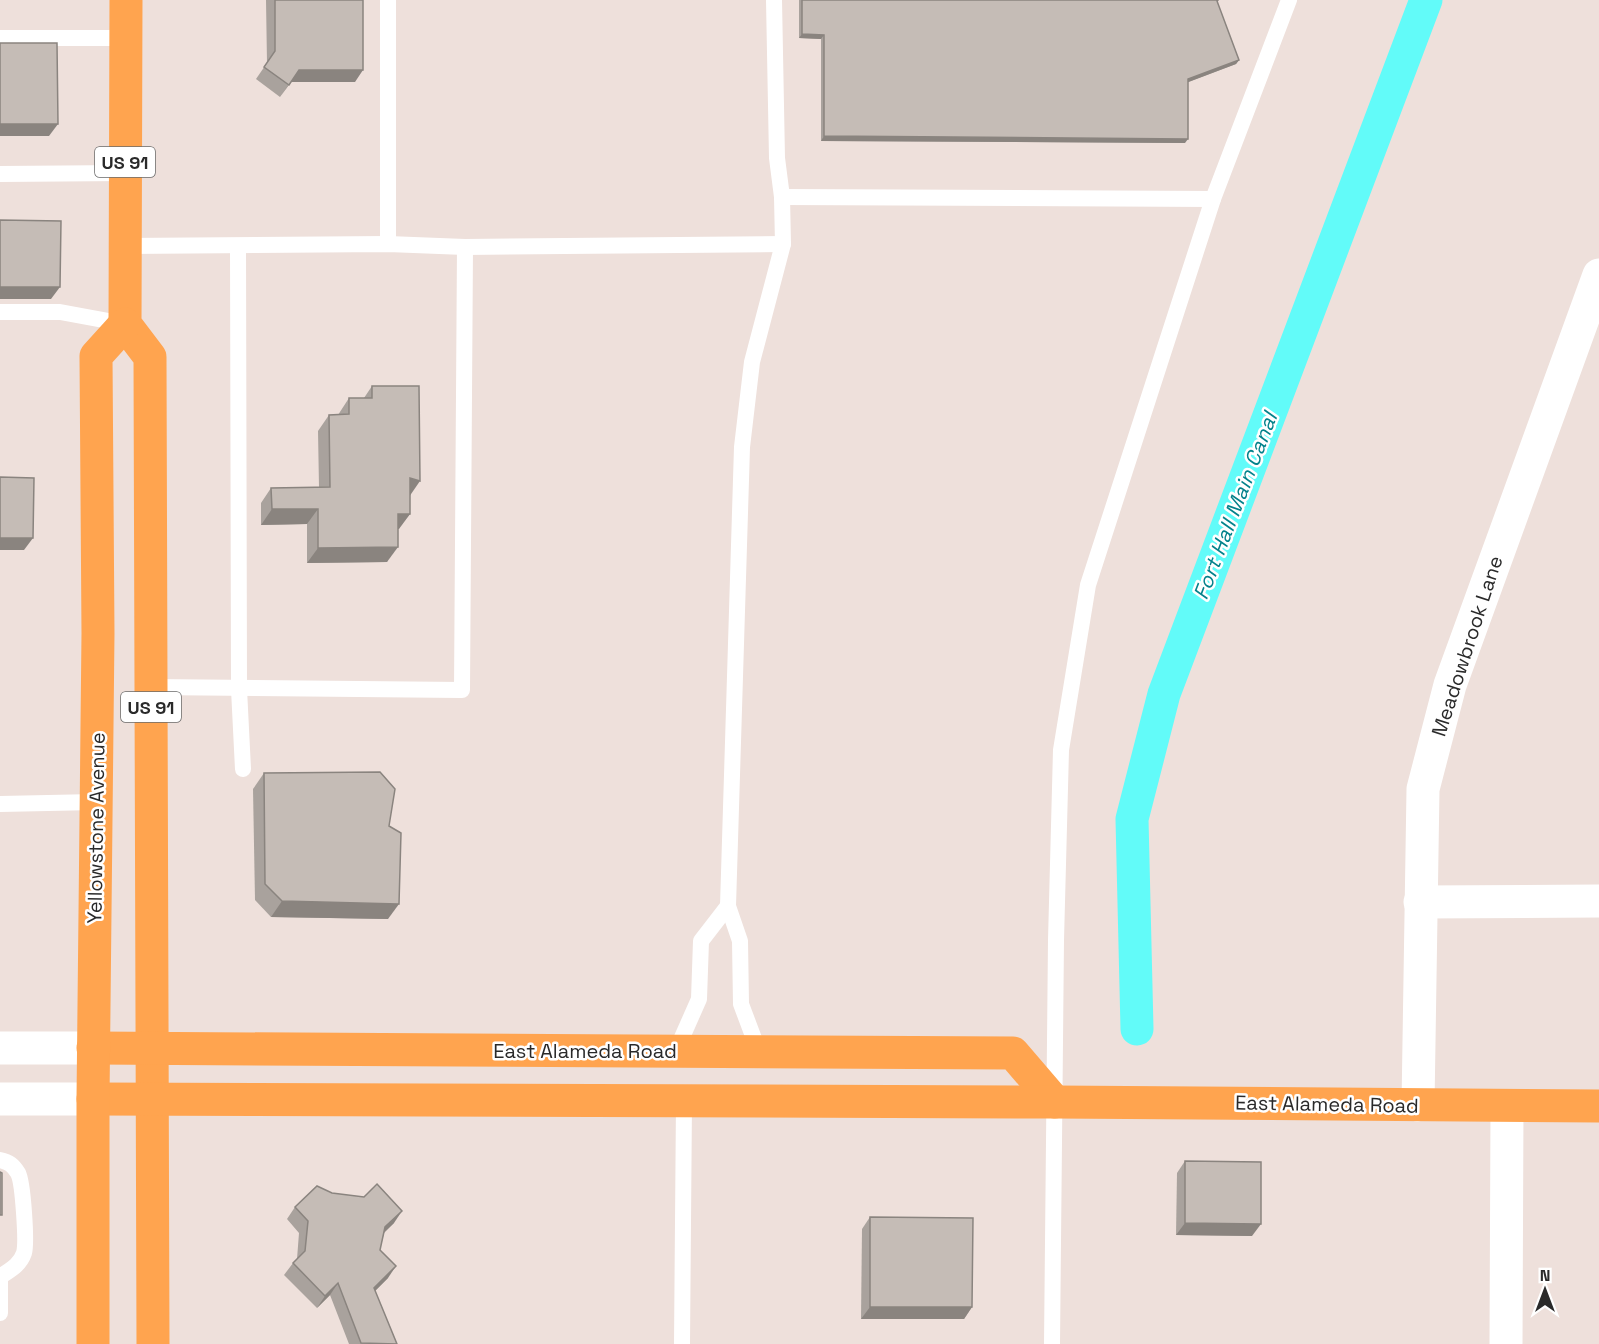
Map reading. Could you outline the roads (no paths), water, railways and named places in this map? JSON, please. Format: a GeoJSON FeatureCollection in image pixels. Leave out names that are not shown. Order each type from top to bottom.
{"type":"FeatureCollection","features":[{"type":"Feature","properties":{"kind":"main road","name":"US 91"},"geometry":{"type":"LineString","coordinates":[[126,0],[125,324],[150,357],[153,1100]]}},
{"type":"Feature","properties":{"kind":"main road","name":"Yellowstone Avenue"},"geometry":{"type":"LineString","coordinates":[[93,1344],[93,1048],[98,622],[96,356],[125,324]]}},
{"type":"Feature","properties":{"kind":"main road","name":"East Alameda Road"},"geometry":{"type":"LineString","coordinates":[[93,1048],[1013,1053],[1055,1102]]}},
{"type":"Feature","properties":{"kind":"main road","name":"East Alameda Road"},"geometry":{"type":"LineString","coordinates":[[93,1099],[1599,1106]]}},
{"type":"Feature","properties":{"kind":"main road"},"geometry":{"type":"LineString","coordinates":[[153,1100],[153,1344]]}},
{"type":"Feature","properties":{"kind":"street","name":"Meadowbrook Lane"},"geometry":{"type":"LineString","coordinates":[[1418,1105],[1423,789],[1450,685],[1599,275]]}},
{"type":"Feature","properties":{"kind":"street"},"geometry":{"type":"LineString","coordinates":[[1420,902],[1599,901]]}},
{"type":"Feature","properties":{"kind":"street"},"geometry":{"type":"LineString","coordinates":[[0,1048],[93,1048]]}},
{"type":"Feature","properties":{"kind":"street"},"geometry":{"type":"LineString","coordinates":[[0,1099],[93,1099]]}},
{"type":"Feature","properties":{"kind":"street"},"geometry":{"type":"LineString","coordinates":[[1506,1344],[1507,1106]]}},
{"type":"Feature","properties":{"kind":"lane"},"geometry":{"type":"LineString","coordinates":[[388,0],[388,244]]}},
{"type":"Feature","properties":{"kind":"lane"},"geometry":{"type":"LineString","coordinates":[[759,1052],[741,1004],[740,941],[728,906],[742,447],[752,362],[783,244],[782,197],[777,158],[774,0]]}},
{"type":"Feature","properties":{"kind":"lane"},"geometry":{"type":"LineString","coordinates":[[1053,1344],[1056,940],[1061,750],[1088,585],[1213,199],[1289,0]]}},
{"type":"Feature","properties":{"kind":"lane"},"geometry":{"type":"LineString","coordinates":[[0,38],[126,38]]}},
{"type":"Feature","properties":{"kind":"lane"},"geometry":{"type":"LineString","coordinates":[[0,174],[125,173]]}},
{"type":"Feature","properties":{"kind":"lane"},"geometry":{"type":"LineString","coordinates":[[782,197],[1213,199]]}},
{"type":"Feature","properties":{"kind":"lane"},"geometry":{"type":"LineString","coordinates":[[125,246],[388,244],[465,247],[783,244]]}},
{"type":"Feature","properties":{"kind":"lane"},"geometry":{"type":"LineString","coordinates":[[238,246],[239,689],[243,769]]}},
{"type":"Feature","properties":{"kind":"lane"},"geometry":{"type":"LineString","coordinates":[[151,687],[462,690],[465,247]]}},
{"type":"Feature","properties":{"kind":"lane"},"geometry":{"type":"LineString","coordinates":[[0,312],[60,312],[125,324]]}},
{"type":"Feature","properties":{"kind":"lane"},"geometry":{"type":"LineString","coordinates":[[0,804],[96,802]]}},
{"type":"Feature","properties":{"kind":"lane"},"geometry":{"type":"LineString","coordinates":[[676,1051],[699,999],[701,941],[728,906]]}},
{"type":"Feature","properties":{"kind":"lane"},"geometry":{"type":"LineString","coordinates":[[682,1344],[684,1101]]}},
{"type":"Feature","properties":{"kind":"lane"},"geometry":{"type":"LineString","coordinates":[[0,1160],[9,1161],[19,1175],[24,1217],[24,1253],[15,1268],[0,1276],[0,1313]]}},
{"type":"Feature","properties":{"kind":"waterway","name":"Fort Hall Main Canal"},"geometry":{"type":"LineString","coordinates":[[1137,1029],[1132,819],[1164,694],[1426,0]]}}]}
